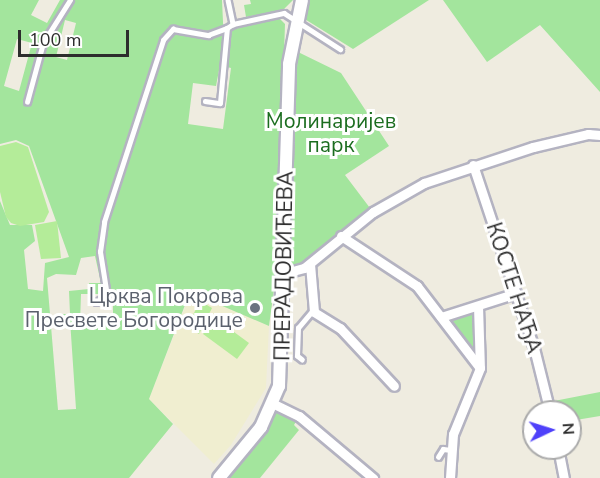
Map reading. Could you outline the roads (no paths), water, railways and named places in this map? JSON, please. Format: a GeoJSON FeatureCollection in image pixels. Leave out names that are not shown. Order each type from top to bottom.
{"type":"FeatureCollection","features":[{"type":"Feature","properties":{"kind":"main road","name":"ПРЕРАДОВИЋЕВА"},"geometry":{"type":"LineString","coordinates":[[219,478],[261,427],[274,404],[282,368],[289,64],[302,0]]}},
{"type":"Feature","properties":{"kind":"street"},"geometry":{"type":"LineString","coordinates":[[285,273],[310,264],[341,236],[406,191],[473,165],[575,136],[600,135]]}},
{"type":"Feature","properties":{"kind":"street","name":"КОСТЕ НАЂА"},"geometry":{"type":"LineString","coordinates":[[473,165],[516,293],[547,400]]}},
{"type":"Feature","properties":{"kind":"street"},"geometry":{"type":"LineString","coordinates":[[341,236],[417,286],[480,368]]}},
{"type":"Feature","properties":{"kind":"street"},"geometry":{"type":"LineString","coordinates":[[310,264],[313,310],[340,328],[394,386]]}},
{"type":"Feature","properties":{"kind":"street"},"geometry":{"type":"LineString","coordinates":[[441,317],[516,293]]}},
{"type":"Feature","properties":{"kind":"street"},"geometry":{"type":"LineString","coordinates":[[450,478],[455,426],[480,368],[478,306]]}},
{"type":"Feature","properties":{"kind":"street"},"geometry":{"type":"LineString","coordinates":[[274,404],[302,419],[373,478]]}},
{"type":"Feature","properties":{"kind":"street"},"geometry":{"type":"LineString","coordinates":[[560,460],[564,478]]}},
{"type":"Feature","properties":{"kind":"lane"},"geometry":{"type":"LineString","coordinates":[[27,102],[43,43],[70,0]]}},
{"type":"Feature","properties":{"kind":"lane"},"geometry":{"type":"LineString","coordinates":[[228,0],[233,24]]}},
{"type":"Feature","properties":{"kind":"lane"},"geometry":{"type":"LineString","coordinates":[[96,302],[107,296],[100,252],[104,222],[163,40],[173,29],[208,35],[233,24],[279,14],[297,18],[340,49]]}},
{"type":"Feature","properties":{"kind":"lane"},"geometry":{"type":"LineString","coordinates":[[205,101],[220,103],[227,28]]}},
{"type":"Feature","properties":{"kind":"lane"},"geometry":{"type":"LineString","coordinates":[[302,360],[297,356],[298,328],[313,310]]}},
{"type":"Feature","properties":{"kind":"lane"},"geometry":{"type":"LineString","coordinates":[[438,457],[443,449],[451,450]]}},
{"type":"Feature","properties":{"kind":"place","name":"Црква Покрова Пресвете Богородице"},"geometry":{"type":"Point","coordinates":[255,308]}},
{"type":"Feature","properties":{"kind":"park label","name":"Молинаријев парк"},"geometry":{"type":"Point","coordinates":[331,133]}}]}
